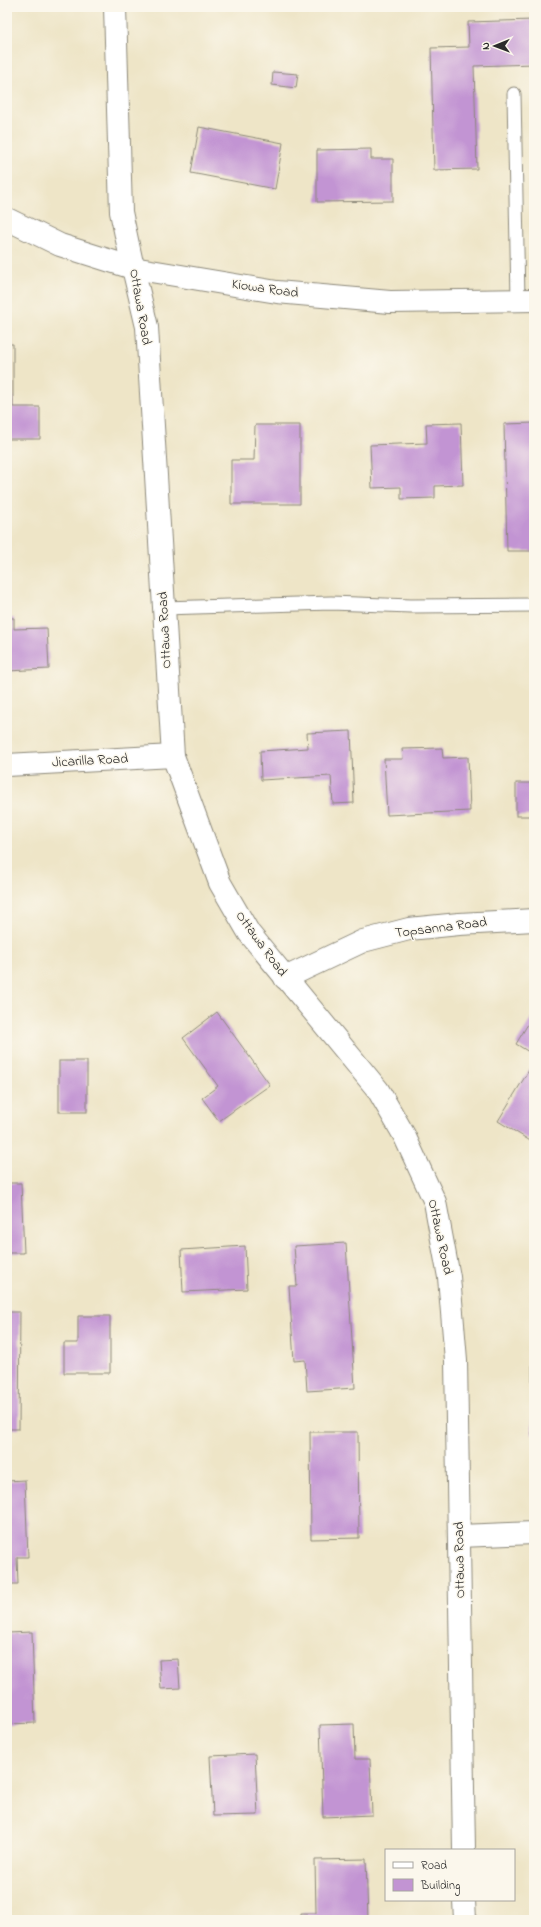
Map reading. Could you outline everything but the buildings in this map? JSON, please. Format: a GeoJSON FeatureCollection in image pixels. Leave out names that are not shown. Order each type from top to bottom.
{"type":"FeatureCollection","features":[{"type":"Feature","properties":{"kind":"street","name":"Ottawa Road"},"geometry":{"type":"LineString","coordinates":[[115,7],[121,212],[147,327],[173,756],[220,883],[248,933],[378,1090],[404,1135],[435,1202],[449,1277],[456,1360],[464,1849]]}},
{"type":"Feature","properties":{"kind":"street","name":"Kiowa Road"},"geometry":{"type":"LineString","coordinates":[[7,219],[60,245],[133,268],[277,292],[390,302],[526,300]]}},
{"type":"Feature","properties":{"kind":"street","name":"Jicarilla Road"},"geometry":{"type":"LineString","coordinates":[[7,765],[173,756]]}},
{"type":"Feature","properties":{"kind":"street","name":"Topsanna Road"},"geometry":{"type":"LineString","coordinates":[[285,978],[364,941],[409,929],[459,924],[534,920]]}},
{"type":"Feature","properties":{"kind":"street"},"geometry":{"type":"LineString","coordinates":[[460,1536],[534,1533]]}},
{"type":"Feature","properties":{"kind":"street"},"geometry":{"type":"LineString","coordinates":[[464,1901],[464,1920]]}},
{"type":"Feature","properties":{"kind":"lane"},"geometry":{"type":"LineString","coordinates":[[514,94],[526,300]]}},
{"type":"Feature","properties":{"kind":"lane"},"geometry":{"type":"LineString","coordinates":[[164,608],[331,603],[411,606],[534,605]]}}]}
